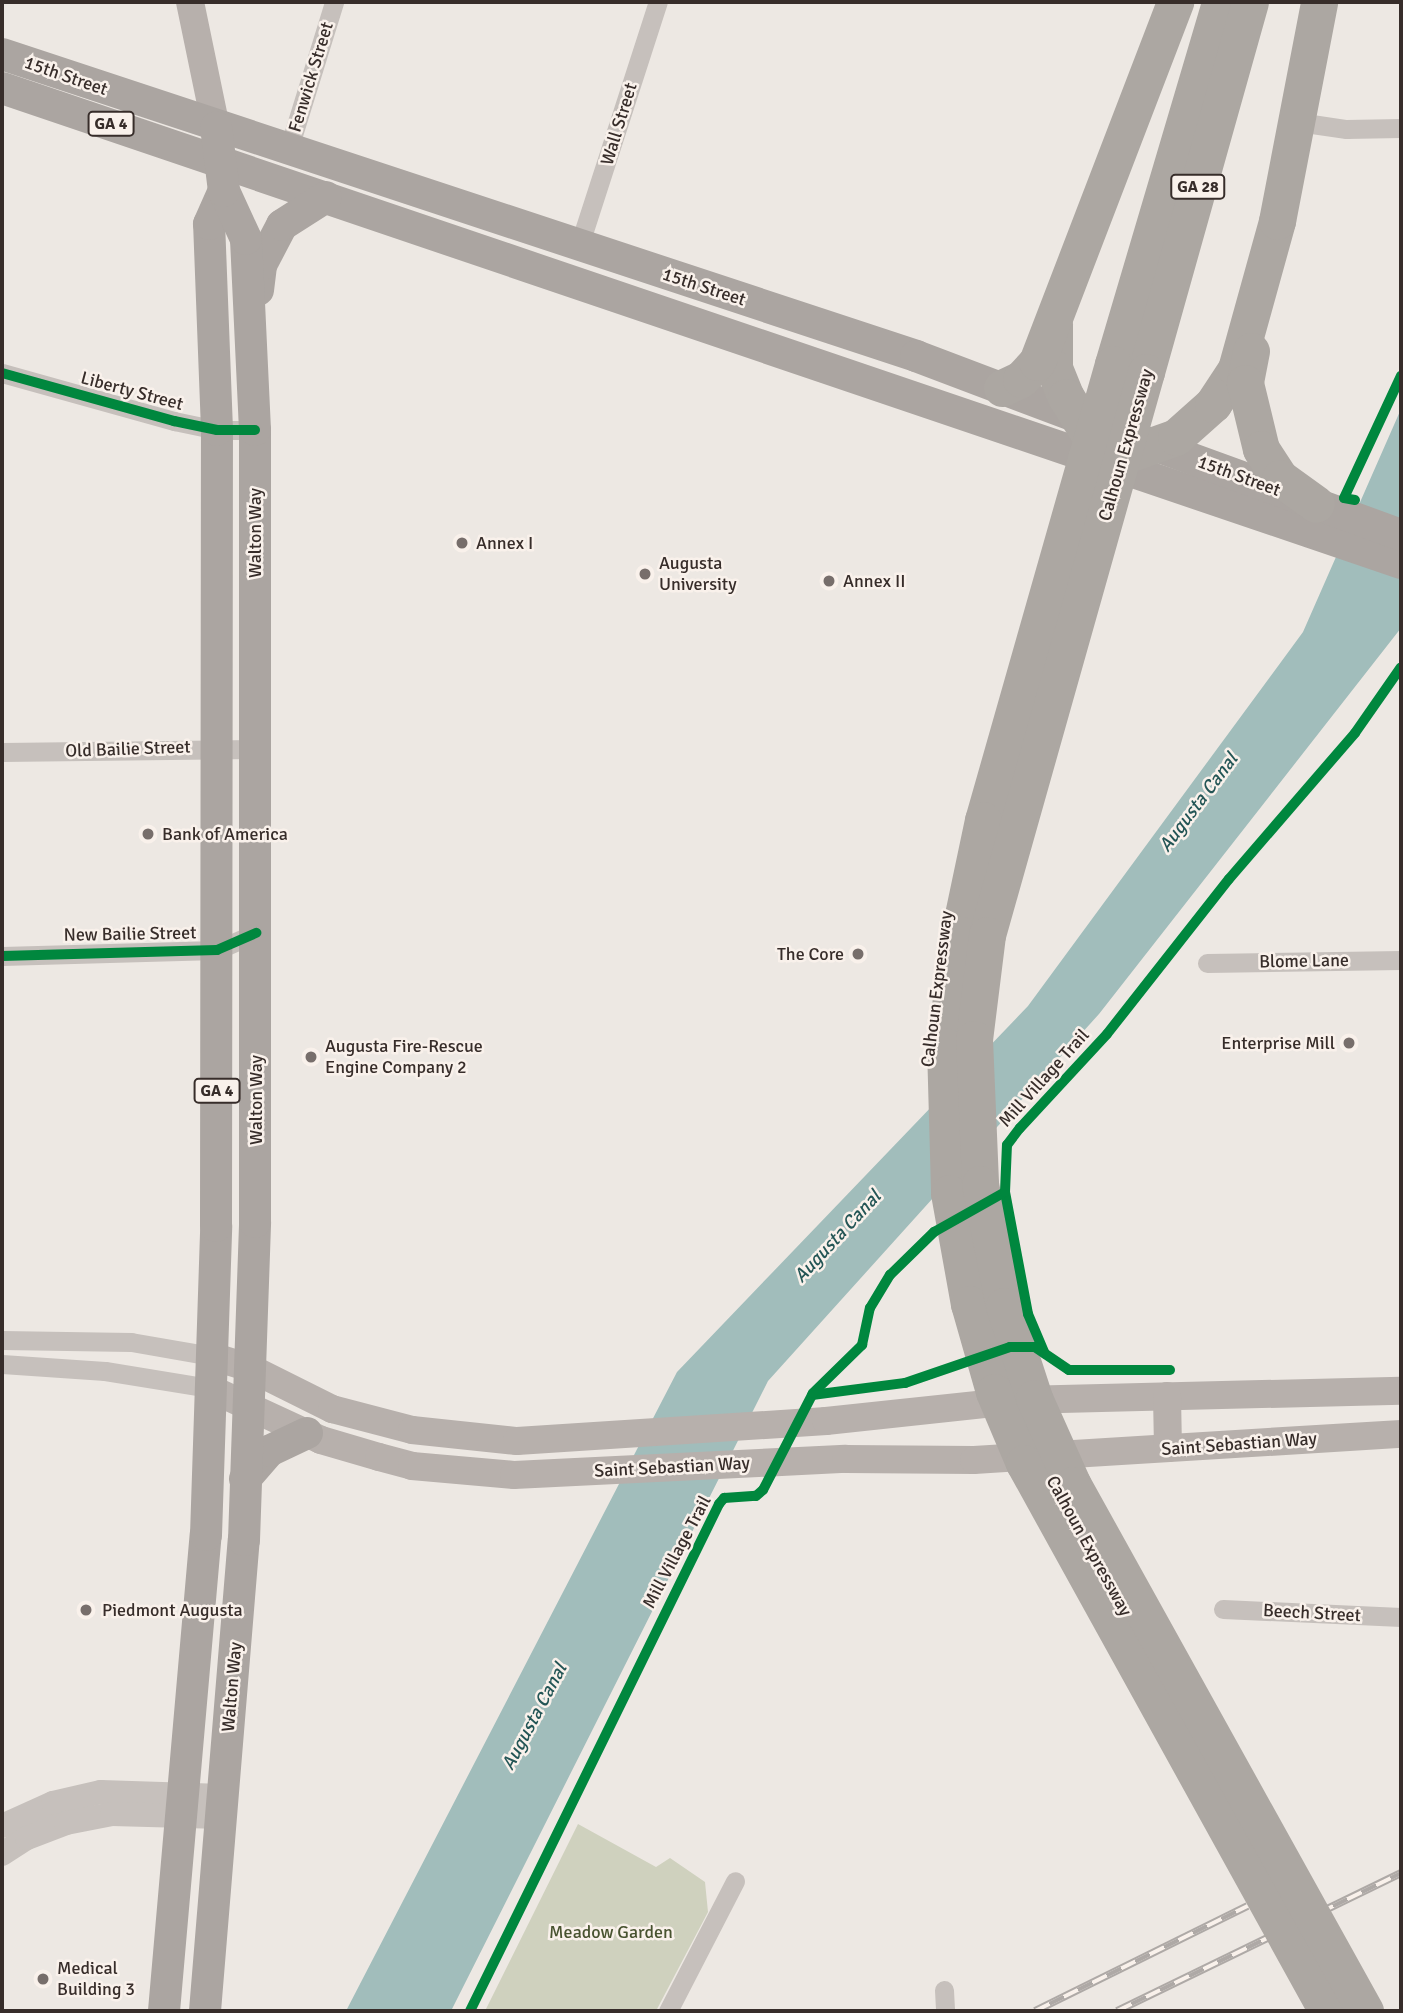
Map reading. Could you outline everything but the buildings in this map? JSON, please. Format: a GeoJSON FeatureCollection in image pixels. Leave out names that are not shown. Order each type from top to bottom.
{"type":"FeatureCollection","features":[{"type":"Feature","properties":{"kind":"highway"},"geometry":{"type":"LineString","coordinates":[[1002,388],[1021,379],[1037,362],[1054,324],[1108,169],[1175,2]]}},
{"type":"Feature","properties":{"kind":"highway","name":"Calhoun Expressway"},"geometry":{"type":"LineString","coordinates":[[1220,2],[987,935],[975,1040],[980,1184],[1012,1331],[1034,1398],[1073,1485],[1365,2011]]}},
{"type":"Feature","properties":{"kind":"highway","name":"Calhoun Expressway"},"geometry":{"type":"LineString","coordinates":[[1250,2],[983,820],[959,934],[945,1046],[949,1193],[973,1317],[994,1392],[1024,1463],[1327,2011]]}},
{"type":"Feature","properties":{"kind":"highway"},"geometry":{"type":"LineString","coordinates":[[1054,324],[1055,368],[1078,417],[1106,462],[1176,437],[1213,404],[1236,369],[1251,318],[1298,122],[1319,2]]}},
{"type":"Feature","properties":{"kind":"highway"},"geometry":{"type":"LineString","coordinates":[[1251,318],[1245,383],[1254,433],[1280,478],[1316,504]]}},
{"type":"Feature","properties":{"kind":"main road","name":"Walton Way"},"geometry":{"type":"LineString","coordinates":[[190,2],[216,127],[222,176],[246,239],[255,430],[256,1060],[245,1479],[205,2011]]}},
{"type":"Feature","properties":{"kind":"main road","name":"15th Street"},"geometry":{"type":"LineString","coordinates":[[2,54],[1002,388],[1316,504],[1348,529],[1401,563]]}},
{"type":"Feature","properties":{"kind":"main road","name":"15th Street"},"geometry":{"type":"LineString","coordinates":[[2,88],[222,176],[326,197],[1106,462],[1348,529],[1401,535]]}},
{"type":"Feature","properties":{"kind":"main road","name":"GA 4"},"geometry":{"type":"LineString","coordinates":[[164,2011],[206,1535],[218,1059],[217,430],[209,224],[222,176]]}},
{"type":"Feature","properties":{"kind":"main road"},"geometry":{"type":"LineString","coordinates":[[251,351],[261,265],[282,225],[326,197]]}},
{"type":"Feature","properties":{"kind":"main road"},"geometry":{"type":"LineString","coordinates":[[218,1059],[256,1060]]}},
{"type":"Feature","properties":{"kind":"main road","name":"Saint Sebastian Way"},"geometry":{"type":"LineString","coordinates":[[211,1356],[248,1367],[332,1409],[436,1434],[517,1441],[826,1421],[1069,1397],[1401,1391]]}},
{"type":"Feature","properties":{"kind":"main road","name":"Saint Sebastian Way"},"geometry":{"type":"LineString","coordinates":[[209,1388],[314,1436],[412,1466],[514,1475],[818,1460],[974,1460],[1401,1434]]}},
{"type":"Feature","properties":{"kind":"main road"},"geometry":{"type":"LineString","coordinates":[[1167,1396],[1168,1448]]}},
{"type":"Feature","properties":{"kind":"main road"},"geometry":{"type":"LineString","coordinates":[[245,1479],[269,1451],[314,1436]]}},
{"type":"Feature","properties":{"kind":"street","name":"Fenwick Street"},"geometry":{"type":"LineString","coordinates":[[288,151],[334,2]]}},
{"type":"Feature","properties":{"kind":"street","name":"Wall Street"},"geometry":{"type":"LineString","coordinates":[[579,246],[658,2]]}},
{"type":"Feature","properties":{"kind":"street"},"geometry":{"type":"LineString","coordinates":[[1298,122],[1401,128]]}},
{"type":"Feature","properties":{"kind":"street","name":"Liberty Street"},"geometry":{"type":"LineString","coordinates":[[2,373],[217,430],[255,430]]}},
{"type":"Feature","properties":{"kind":"street","name":"Old Bailie Street"},"geometry":{"type":"LineString","coordinates":[[2,752],[216,747],[254,749]]}},
{"type":"Feature","properties":{"kind":"street","name":"New Bailie Street"},"geometry":{"type":"LineString","coordinates":[[2,956],[217,950],[256,933]]}},
{"type":"Feature","properties":{"kind":"street","name":"Blome Lane"},"geometry":{"type":"LineString","coordinates":[[1208,963],[1401,960]]}},
{"type":"Feature","properties":{"kind":"street","name":"Saint Sebastian Way"},"geometry":{"type":"LineString","coordinates":[[2,1340],[131,1342],[211,1356]]}},
{"type":"Feature","properties":{"kind":"street","name":"Saint Sebastian Way"},"geometry":{"type":"LineString","coordinates":[[2,1364],[105,1371],[209,1388]]}},
{"type":"Feature","properties":{"kind":"street","name":"Beech Street"},"geometry":{"type":"LineString","coordinates":[[1223,1609],[1401,1618]]}},
{"type":"Feature","properties":{"kind":"street"},"geometry":{"type":"LineString","coordinates":[[2,1826],[80,1795],[182,1806],[222,1807]]}},
{"type":"Feature","properties":{"kind":"street"},"geometry":{"type":"LineString","coordinates":[[2,1854],[27,1838],[66,1823],[112,1814],[182,1806]]}},
{"type":"Feature","properties":{"kind":"street"},"geometry":{"type":"LineString","coordinates":[[668,2011],[735,1881]]}},
{"type":"Feature","properties":{"kind":"street"},"geometry":{"type":"LineString","coordinates":[[944,1990],[945,2011]]}},
{"type":"Feature","properties":{"kind":"green space","name":"Meadow Garden"},"geometry":{"type":"Polygon","coordinates":[[[578,1824],[656,1867],[670,1858],[705,1882],[708,1912],[656,2011],[485,2011],[578,1824]]]}},
{"type":"Feature","properties":{"kind":"water","name":"Augusta Canal"},"geometry":{"type":"Polygon","coordinates":[[[1401,409],[1401,628],[1099,1014],[768,1381],[451,2011],[346,2011],[677,1372],[1028,1006],[1303,632],[1401,409]]]}},
{"type":"Feature","properties":{"kind":"railway"},"geometry":{"type":"LineString","coordinates":[[1117,2011],[1401,1873]]}},
{"type":"Feature","properties":{"kind":"railway"},"geometry":{"type":"LineString","coordinates":[[1035,2011],[1247,1906]]}},
{"type":"Feature","properties":{"kind":"cycle path"},"geometry":{"type":"LineString","coordinates":[[2,373],[174,421],[217,430],[255,430]]}},
{"type":"Feature","properties":{"kind":"cycle path"},"geometry":{"type":"LineString","coordinates":[[1355,500],[1344,498],[1401,376]]}},
{"type":"Feature","properties":{"kind":"cycle path","name":"Mill Village Trail"},"geometry":{"type":"LineString","coordinates":[[470,2011],[719,1504],[724,1498],[756,1496],[763,1490],[813,1393],[862,1345],[870,1308],[890,1275],[934,1232],[1005,1192],[1007,1145],[1107,1034],[1229,879],[1355,733],[1401,667]]}},
{"type":"Feature","properties":{"kind":"cycle path"},"geometry":{"type":"LineString","coordinates":[[2,956],[217,950],[256,933]]}},
{"type":"Feature","properties":{"kind":"cycle path"},"geometry":{"type":"LineString","coordinates":[[1005,1192],[1028,1314],[1045,1354]]}},
{"type":"Feature","properties":{"kind":"cycle path"},"geometry":{"type":"LineString","coordinates":[[812,1395],[905,1383],[1010,1347],[1035,1347],[1069,1370],[1170,1370]]}},
{"type":"Feature","properties":{"kind":"place","name":"Annex I"},"geometry":{"type":"Point","coordinates":[462,543]}},
{"type":"Feature","properties":{"kind":"place","name":"Augusta University"},"geometry":{"type":"Point","coordinates":[645,574]}},
{"type":"Feature","properties":{"kind":"place","name":"Annex II"},"geometry":{"type":"Point","coordinates":[829,581]}},
{"type":"Feature","properties":{"kind":"place","name":"Bank of America"},"geometry":{"type":"Point","coordinates":[148,834]}},
{"type":"Feature","properties":{"kind":"place","name":"The Core"},"geometry":{"type":"Point","coordinates":[858,954]}},
{"type":"Feature","properties":{"kind":"place","name":"Enterprise Mill"},"geometry":{"type":"Point","coordinates":[1349,1043]}},
{"type":"Feature","properties":{"kind":"place","name":"Augusta Fire-Rescue Engine Company 2"},"geometry":{"type":"Point","coordinates":[311,1057]}},
{"type":"Feature","properties":{"kind":"place","name":"Piedmont Augusta"},"geometry":{"type":"Point","coordinates":[86,1610]}},
{"type":"Feature","properties":{"kind":"place","name":"Medical Building 3"},"geometry":{"type":"Point","coordinates":[43,1979]}}]}
